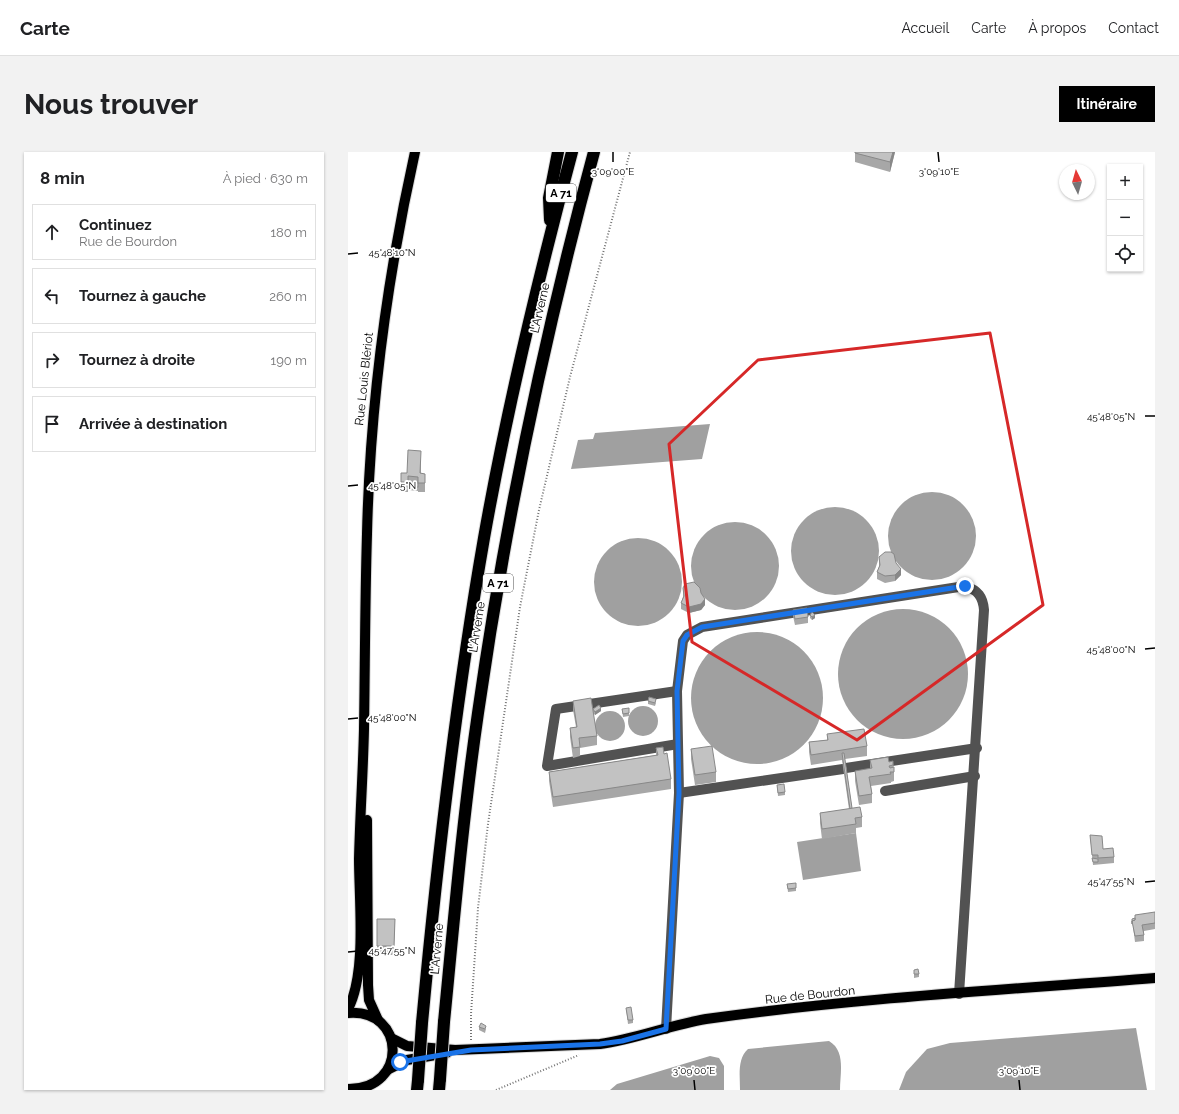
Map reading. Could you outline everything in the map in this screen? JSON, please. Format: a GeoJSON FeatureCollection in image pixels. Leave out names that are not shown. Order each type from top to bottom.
{"type":"FeatureCollection","features":[{"type":"Feature","properties":{"kind":"highway"},"geometry":{"type":"LineString","coordinates":[[550,234],[549,198],[558,152]]}},
{"type":"Feature","properties":{"kind":"highway","name":"L'Arverne"},"geometry":{"type":"LineString","coordinates":[[418,1085],[422,1023],[442,823],[470,620],[505,432],[550,234],[572,152]]}},
{"type":"Feature","properties":{"kind":"highway","name":"L'Arverne"},"geometry":{"type":"LineString","coordinates":[[440,1084],[444,1022],[464,820],[478,713],[499,579],[539,375],[594,152]]}},
{"type":"Feature","properties":{"kind":"main road","name":"Rue Louis Blériot"},"geometry":{"type":"LineString","coordinates":[[348,1010],[354,999],[358,966],[359,859],[364,732],[370,459],[388,294],[401,217],[415,152]]}},
{"type":"Feature","properties":{"kind":"main road","name":"Rue Louis Blériot"},"geometry":{"type":"LineString","coordinates":[[364,732],[368,859],[369,1000],[378,1020],[384,1026],[391,1038]]}},
{"type":"Feature","properties":{"kind":"main road","name":"Rue de Bourdon"},"geometry":{"type":"LineString","coordinates":[[389,1069],[407,1060],[471,1050],[600,1044],[622,1041],[704,1020],[745,1015],[959,994],[1155,978]]}},
{"type":"Feature","properties":{"kind":"main road"},"geometry":{"type":"LineString","coordinates":[[348,1013],[356,1012],[372,1016],[378,1020]]}},
{"type":"Feature","properties":{"kind":"main road","name":"Rue de Bourdon"},"geometry":{"type":"LineString","coordinates":[[391,1038],[407,1046],[471,1050]]}},
{"type":"Feature","properties":{"kind":"main road"},"geometry":{"type":"LineString","coordinates":[[348,1089],[360,1090],[373,1087],[384,1076],[389,1069],[393,1054],[391,1038]]}},
{"type":"Feature","properties":{"kind":"lane"},"geometry":{"type":"LineString","coordinates":[[666,1029],[679,793],[677,691],[683,641],[687,635],[702,627],[965,586],[975,589],[984,602],[975,776],[959,994]]}},
{"type":"Feature","properties":{"kind":"lane"},"geometry":{"type":"LineString","coordinates":[[677,691],[556,709],[547,766],[678,744]]}},
{"type":"Feature","properties":{"kind":"lane"},"geometry":{"type":"LineString","coordinates":[[679,793],[976,748]]}},
{"type":"Feature","properties":{"kind":"lane"},"geometry":{"type":"LineString","coordinates":[[885,791],[975,776]]}},
{"type":"Feature","properties":{"kind":"path"},"geometry":{"type":"LineString","coordinates":[[471,1050],[470,1014],[478,908],[488,824],[520,607],[539,510],[570,377],[630,152]]}},
{"type":"Feature","properties":{"kind":"path"},"geometry":{"type":"LineString","coordinates":[[496,1090],[582,1054]]}},
{"type":"Feature","properties":{"kind":"highlighted area"},"geometry":{"type":"Polygon","coordinates":[[[990,333],[1043,605],[857,740],[692,642],[669,444],[758,360],[990,333]]]}},
{"type":"Feature","properties":{"kind":"shaded area"},"geometry":{"type":"Polygon","coordinates":[[[710,424],[702,459],[571,469],[578,440],[593,439],[595,433],[710,424]]]}},
{"type":"Feature","properties":{"kind":"shaded area"},"geometry":{"type":"Polygon","coordinates":[[[932,492],[949,495],[963,505],[973,519],[976,536],[973,553],[963,567],[949,577],[932,580],[915,577],[901,567],[891,553],[888,536],[891,519],[901,505],[915,495],[932,492]]]}},
{"type":"Feature","properties":{"kind":"shaded area"},"geometry":{"type":"Polygon","coordinates":[[[835,507],[852,510],[866,520],[876,534],[879,551],[876,568],[866,582],[852,592],[835,595],[818,592],[804,582],[794,568],[791,551],[794,534],[804,520],[818,510],[835,507]]]}},
{"type":"Feature","properties":{"kind":"shaded area"},"geometry":{"type":"Polygon","coordinates":[[[735,522],[752,525],[766,535],[776,549],[779,566],[776,583],[766,597],[752,607],[735,610],[718,607],[704,597],[694,583],[691,566],[694,549],[704,535],[718,525],[735,522]]]}},
{"type":"Feature","properties":{"kind":"shaded area"},"geometry":{"type":"Polygon","coordinates":[[[638,538],[655,541],[669,551],[679,565],[682,582],[679,599],[669,613],[655,623],[638,626],[621,623],[607,613],[597,599],[594,582],[597,565],[607,551],[621,541],[638,538]]]}},
{"type":"Feature","properties":{"kind":"shaded area"},"geometry":{"type":"Polygon","coordinates":[[[909,609],[922,611],[934,616],[945,623],[954,632],[966,655],[968,674],[966,693],[961,705],[954,716],[945,725],[922,737],[897,739],[884,737],[872,732],[861,725],[852,716],[840,693],[838,668],[840,655],[845,643],[852,632],[861,623],[884,611],[909,609]]]}},
{"type":"Feature","properties":{"kind":"shaded area"},"geometry":{"type":"Polygon","coordinates":[[[763,632],[782,637],[794,643],[804,651],[812,661],[818,673],[822,685],[822,711],[818,723],[812,735],[804,745],[794,753],[782,759],[770,763],[751,764],[732,759],[720,753],[710,745],[702,735],[696,723],[692,711],[691,692],[696,673],[702,661],[710,651],[720,643],[732,637],[744,633],[763,632]]]}},
{"type":"Feature","properties":{"kind":"shaded area"},"geometry":{"type":"Polygon","coordinates":[[[643,706],[653,711],[658,721],[653,731],[643,736],[633,731],[628,721],[633,711],[643,706]]]}},
{"type":"Feature","properties":{"kind":"shaded area"},"geometry":{"type":"Polygon","coordinates":[[[610,711],[620,716],[625,726],[620,736],[610,741],[600,736],[595,726],[600,716],[610,711]]]}},
{"type":"Feature","properties":{"kind":"shaded area"},"geometry":{"type":"Polygon","coordinates":[[[856,833],[861,871],[803,880],[797,842],[856,833]]]}},
{"type":"Feature","properties":{"kind":"shaded area"},"geometry":{"type":"Polygon","coordinates":[[[1136,1028],[1147,1090],[899,1090],[906,1072],[927,1049],[950,1043],[1136,1028]]]}},
{"type":"Feature","properties":{"kind":"shaded area"},"geometry":{"type":"Polygon","coordinates":[[[829,1041],[838,1050],[840,1056],[840,1090],[740,1090],[741,1063],[744,1053],[748,1049],[829,1041]]]}},
{"type":"Feature","properties":{"kind":"shaded area"},"geometry":{"type":"Polygon","coordinates":[[[710,1056],[719,1058],[724,1066],[724,1090],[610,1090],[617,1084],[710,1056]]]}},
{"type":"Feature","properties":{"kind":"building"},"geometry":{"type":"Polygon","coordinates":[[[855,152],[893,152],[890,162],[855,152]]]}},
{"type":"Feature","properties":{"kind":"building"},"geometry":{"type":"Polygon","coordinates":[[[408,450],[421,451],[420,473],[425,474],[425,483],[418,483],[418,477],[408,476],[408,482],[401,482],[401,473],[407,473],[408,450]]]}},
{"type":"Feature","properties":{"kind":"building"},"geometry":{"type":"Polygon","coordinates":[[[408,483],[418,483],[418,487],[408,487],[408,483]]]}},
{"type":"Feature","properties":{"kind":"building"},"geometry":{"type":"Polygon","coordinates":[[[885,552],[891,552],[894,554],[896,563],[901,569],[895,575],[885,576],[877,572],[880,565],[879,557],[885,552]]]}},
{"type":"Feature","properties":{"kind":"building"},"geometry":{"type":"Polygon","coordinates":[[[694,582],[700,588],[705,599],[701,604],[689,607],[681,603],[684,596],[683,588],[685,584],[694,582]]]}},
{"type":"Feature","properties":{"kind":"building"},"geometry":{"type":"Polygon","coordinates":[[[807,608],[808,617],[795,619],[793,610],[807,608]]]}},
{"type":"Feature","properties":{"kind":"building"},"geometry":{"type":"Polygon","coordinates":[[[812,612],[815,615],[812,617],[810,615],[812,612]]]}},
{"type":"Feature","properties":{"kind":"building"},"geometry":{"type":"Polygon","coordinates":[[[649,697],[656,699],[655,703],[648,701],[649,697]]]}},
{"type":"Feature","properties":{"kind":"building"},"geometry":{"type":"Polygon","coordinates":[[[591,698],[597,736],[579,738],[580,747],[573,748],[570,728],[577,727],[573,701],[591,698]]]}},
{"type":"Feature","properties":{"kind":"building"},"geometry":{"type":"Polygon","coordinates":[[[599,705],[601,708],[595,712],[593,709],[599,705]]]}},
{"type":"Feature","properties":{"kind":"building"},"geometry":{"type":"Polygon","coordinates":[[[629,708],[629,713],[623,714],[622,709],[629,708]]]}},
{"type":"Feature","properties":{"kind":"building"},"geometry":{"type":"Polygon","coordinates":[[[864,729],[867,746],[811,755],[809,742],[828,740],[827,734],[864,729]]]}},
{"type":"Feature","properties":{"kind":"building"},"geometry":{"type":"Polygon","coordinates":[[[712,746],[716,772],[695,775],[691,749],[712,746]]]}},
{"type":"Feature","properties":{"kind":"building"},"geometry":{"type":"Polygon","coordinates":[[[663,747],[664,754],[667,753],[671,779],[553,797],[549,772],[658,755],[656,748],[663,747]]]}},
{"type":"Feature","properties":{"kind":"building"},"geometry":{"type":"Polygon","coordinates":[[[842,753],[844,753],[852,808],[850,809],[842,753]]]}},
{"type":"Feature","properties":{"kind":"building"},"geometry":{"type":"Polygon","coordinates":[[[888,757],[889,762],[893,761],[893,765],[889,766],[890,768],[894,767],[894,772],[890,772],[891,774],[869,777],[872,794],[859,796],[855,771],[872,768],[870,760],[888,757]]]}},
{"type":"Feature","properties":{"kind":"building"},"geometry":{"type":"Polygon","coordinates":[[[784,784],[785,792],[778,793],[777,785],[784,784]]]}},
{"type":"Feature","properties":{"kind":"building"},"geometry":{"type":"Polygon","coordinates":[[[860,807],[862,817],[855,818],[856,824],[822,829],[820,813],[860,807]]]}},
{"type":"Feature","properties":{"kind":"building"},"geometry":{"type":"Polygon","coordinates":[[[1090,835],[1102,836],[1103,849],[1113,848],[1114,857],[1098,858],[1098,855],[1092,855],[1090,835]]]}},
{"type":"Feature","properties":{"kind":"building"},"geometry":{"type":"Polygon","coordinates":[[[1092,858],[1098,859],[1098,862],[1093,862],[1092,858]]]}},
{"type":"Feature","properties":{"kind":"building"},"geometry":{"type":"Polygon","coordinates":[[[796,883],[796,888],[788,889],[787,884],[796,883]]]}},
{"type":"Feature","properties":{"kind":"building"},"geometry":{"type":"Polygon","coordinates":[[[1155,912],[1155,923],[1142,925],[1144,935],[1135,936],[1132,921],[1135,920],[1135,915],[1155,912]]]}},
{"type":"Feature","properties":{"kind":"building"},"geometry":{"type":"Polygon","coordinates":[[[377,919],[395,919],[394,946],[377,946],[377,919]]]}},
{"type":"Feature","properties":{"kind":"building"},"geometry":{"type":"Polygon","coordinates":[[[918,969],[919,974],[914,974],[914,970],[918,969]]]}},
{"type":"Feature","properties":{"kind":"building"},"geometry":{"type":"Polygon","coordinates":[[[631,1007],[633,1020],[628,1020],[626,1008],[631,1007]]]}},
{"type":"Feature","properties":{"kind":"building"},"geometry":{"type":"Polygon","coordinates":[[[481,1023],[486,1026],[485,1029],[479,1027],[481,1023]]]}},
{"type":"Feature","properties":{"kind":"route"},"geometry":{"type":"LineString","coordinates":[[400,1062],[432,1055],[471,1050],[600,1044],[622,1041],[666,1029],[679,793],[677,691],[683,641],[687,635],[693,630],[702,627],[965,586]]}}]}
